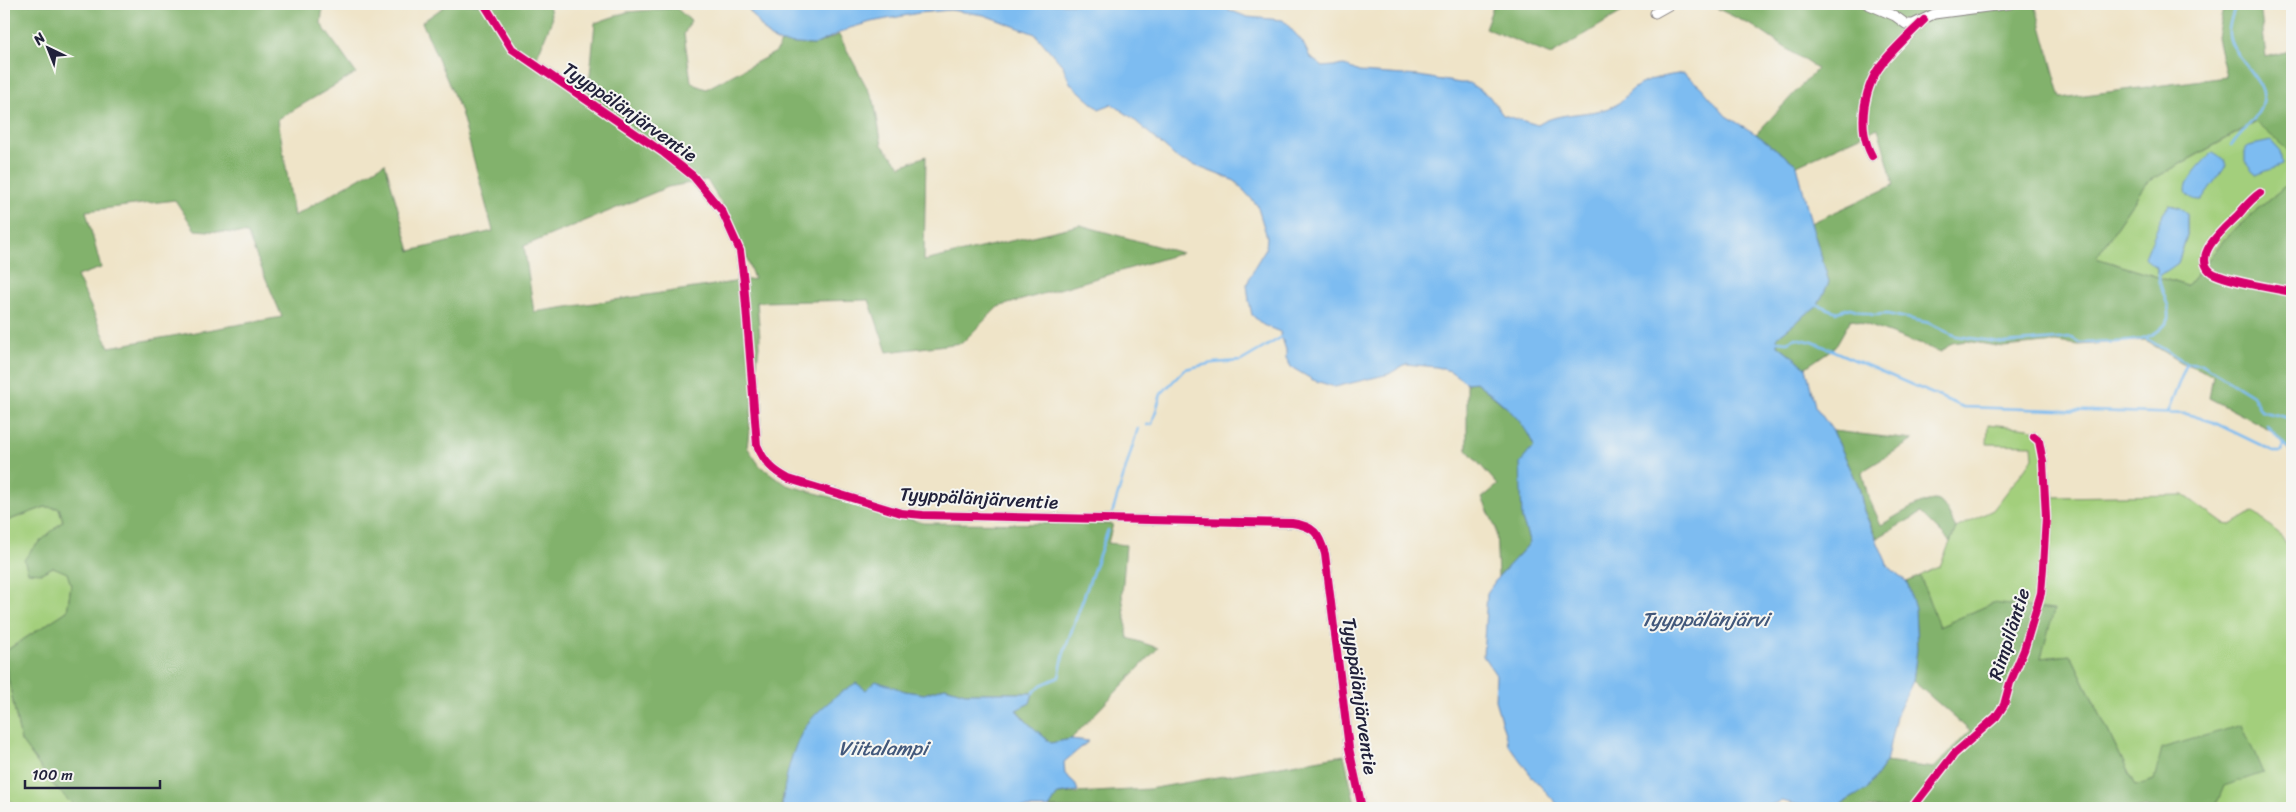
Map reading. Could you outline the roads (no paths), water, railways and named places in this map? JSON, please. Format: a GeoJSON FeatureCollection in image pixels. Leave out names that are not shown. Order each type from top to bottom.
{"type":"FeatureCollection","features":[{"type":"Feature","properties":{"kind":"street","name":"Tyyppälänjärventie"},"geometry":{"type":"LineString","coordinates":[[484,4],[512,49],[664,153],[693,176],[722,211],[740,251],[757,445],[768,466],[777,473],[802,483],[902,513],[1292,523],[1305,524],[1313,530],[1321,540],[1325,554],[1349,748],[1362,808]]}},
{"type":"Feature","properties":{"kind":"street"},"geometry":{"type":"LineString","coordinates":[[1655,13],[1671,4]]}},
{"type":"Feature","properties":{"kind":"street"},"geometry":{"type":"LineString","coordinates":[[1867,4],[1895,16],[1906,24],[1913,24],[1934,14],[2010,4]]}},
{"type":"Feature","properties":{"kind":"street"},"geometry":{"type":"LineString","coordinates":[[1872,156],[1868,149],[1864,129],[1864,109],[1870,87],[1884,61],[1924,20]]}},
{"type":"Feature","properties":{"kind":"street"},"geometry":{"type":"LineString","coordinates":[[2260,193],[2212,242],[2206,252],[2206,266],[2209,270],[2220,276],[2292,292]]}},
{"type":"Feature","properties":{"kind":"street","name":"Rimpiläntie"},"geometry":{"type":"LineString","coordinates":[[1912,808],[1954,754],[1996,717],[2004,705],[2010,684],[2024,650],[2041,593],[2046,517],[2043,462],[2039,441],[2034,436]]}},
{"type":"Feature","properties":{"kind":"water","name":"Tyyppälänjärvi"},"geometry":{"type":"Polygon","coordinates":[[[747,4],[1224,4],[1227,9],[1247,17],[1283,20],[1302,41],[1310,57],[1323,67],[1344,65],[1359,72],[1419,76],[1469,83],[1489,96],[1503,115],[1538,125],[1556,117],[1606,109],[1616,105],[1633,89],[1645,82],[1684,73],[1701,87],[1726,116],[1756,134],[1797,165],[1811,223],[1829,282],[1818,305],[1777,337],[1778,345],[1806,367],[1815,406],[1833,431],[1859,487],[1864,511],[1888,566],[1907,582],[1915,609],[1917,649],[1913,681],[1896,716],[1886,762],[1867,789],[1834,808],[1812,808],[1781,801],[1763,808],[1561,808],[1533,778],[1508,744],[1495,700],[1496,675],[1483,656],[1487,593],[1498,577],[1530,543],[1522,519],[1520,463],[1534,446],[1523,426],[1510,410],[1476,382],[1467,383],[1450,371],[1436,367],[1406,364],[1389,374],[1335,387],[1313,380],[1291,367],[1286,358],[1286,350],[1280,332],[1263,325],[1252,315],[1249,301],[1247,284],[1266,248],[1267,237],[1257,205],[1235,181],[1178,159],[1131,117],[1112,104],[1099,109],[1070,83],[1063,66],[1035,34],[984,15],[950,10],[919,13],[871,22],[850,28],[814,45],[781,43],[769,37],[747,7],[747,4]]]}},
{"type":"Feature","properties":{"kind":"water"},"geometry":{"type":"Polygon","coordinates":[[[2271,141],[2280,151],[2282,165],[2256,175],[2245,161],[2245,148],[2271,141]]]}},
{"type":"Feature","properties":{"kind":"water"},"geometry":{"type":"Polygon","coordinates":[[[2213,153],[2226,161],[2226,165],[2201,200],[2193,199],[2187,193],[2188,181],[2210,154],[2213,153]]]}},
{"type":"Feature","properties":{"kind":"water"},"geometry":{"type":"Polygon","coordinates":[[[2169,205],[2181,208],[2187,214],[2187,235],[2178,263],[2161,275],[2157,273],[2157,268],[2145,257],[2163,214],[2169,205]]]}},
{"type":"Feature","properties":{"kind":"water","name":"Viitalampi"},"geometry":{"type":"Polygon","coordinates":[[[876,681],[905,691],[924,694],[945,687],[965,693],[1033,693],[1030,703],[1016,710],[1051,743],[1071,739],[1089,741],[1064,762],[1065,774],[1075,783],[1078,791],[1058,794],[1049,808],[782,808],[789,766],[796,745],[806,726],[822,708],[849,687],[856,683],[866,690],[876,681]]]}},
{"type":"Feature","properties":{"kind":"waterway"},"geometry":{"type":"LineString","coordinates":[[2231,145],[2249,125],[2263,102],[2260,86],[2231,42],[2229,27],[2236,4]]}},
{"type":"Feature","properties":{"kind":"waterway"},"geometry":{"type":"LineString","coordinates":[[1818,305],[1837,312],[1850,308],[1873,315],[1887,314],[1929,323],[1956,336],[2005,343],[2072,338],[2080,343],[2129,341],[2152,335],[2169,319],[2168,307],[2160,285],[2159,274]]}},
{"type":"Feature","properties":{"kind":"waterway"},"geometry":{"type":"LineString","coordinates":[[1147,425],[1152,424],[1161,394],[1185,369],[1213,363],[1241,361],[1282,337]]}},
{"type":"Feature","properties":{"kind":"waterway"},"geometry":{"type":"LineString","coordinates":[[1778,341],[1787,342],[1796,338],[1813,342],[1963,407],[2187,414],[2213,422],[2273,451],[2282,451],[2283,443],[2292,453]]}},
{"type":"Feature","properties":{"kind":"waterway"},"geometry":{"type":"LineString","coordinates":[[2147,339],[2187,363],[2167,413]]}},
{"type":"Feature","properties":{"kind":"waterway"},"geometry":{"type":"LineString","coordinates":[[2187,363],[2202,364],[2252,395],[2261,411],[2292,419]]}},
{"type":"Feature","properties":{"kind":"waterway"},"geometry":{"type":"LineString","coordinates":[[2267,425],[2283,443]]}},
{"type":"Feature","properties":{"kind":"waterway"},"geometry":{"type":"LineString","coordinates":[[1112,514],[1138,428]]}},
{"type":"Feature","properties":{"kind":"waterway"},"geometry":{"type":"LineString","coordinates":[[1033,693],[1041,685],[1059,677],[1064,652],[1108,530]]}}]}
